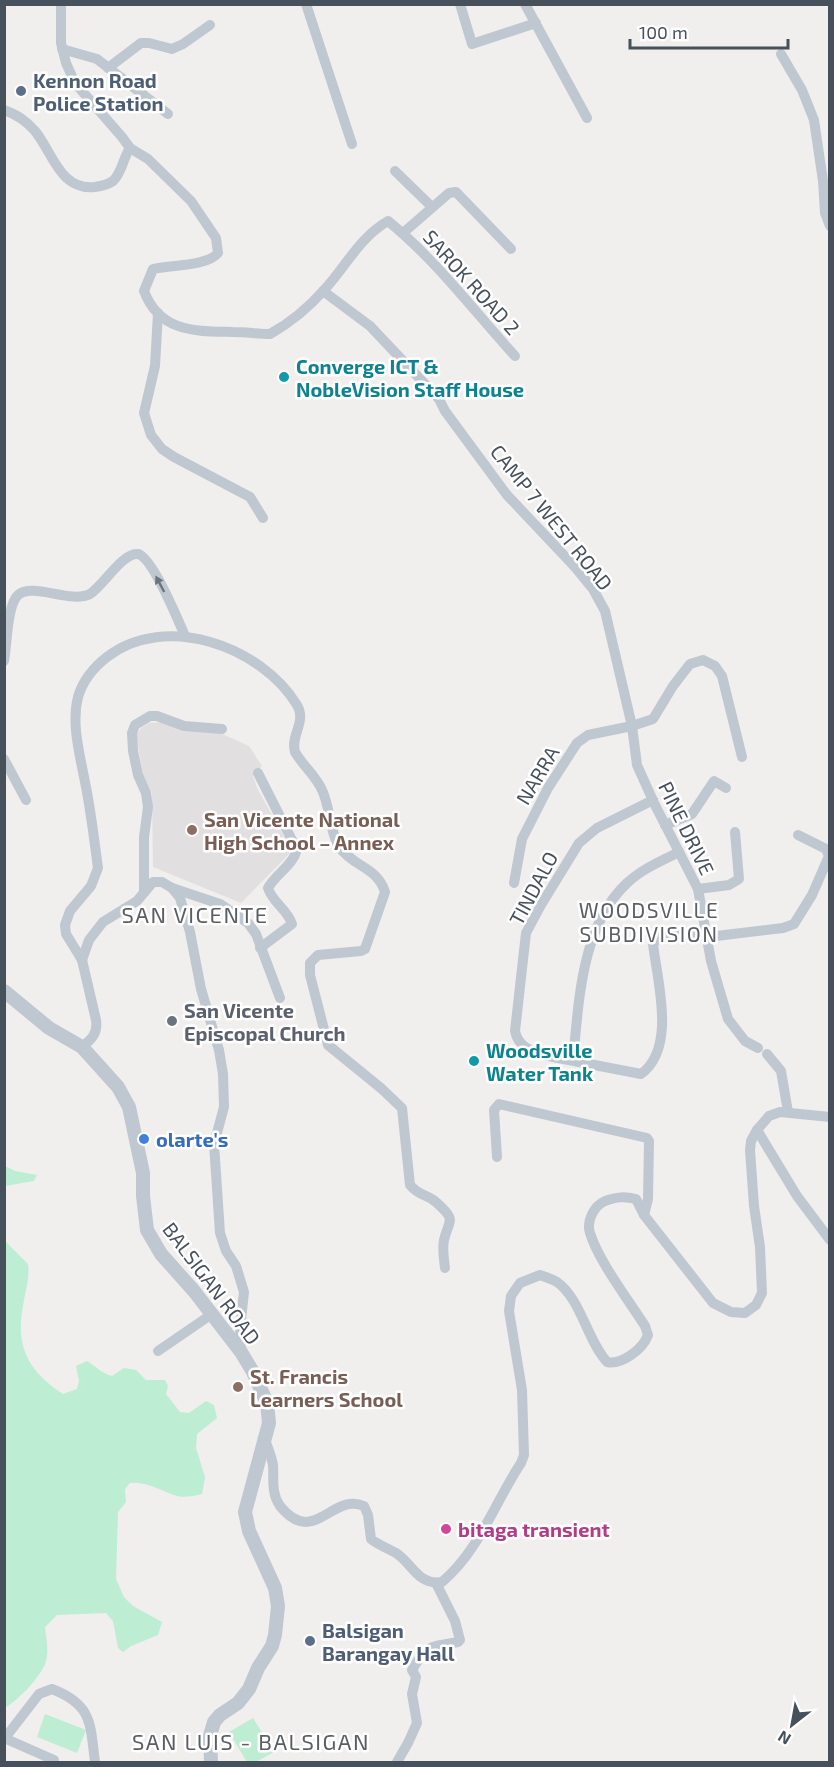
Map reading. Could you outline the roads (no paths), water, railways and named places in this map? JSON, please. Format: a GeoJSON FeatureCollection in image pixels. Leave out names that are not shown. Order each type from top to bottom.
{"type":"FeatureCollection","features":[{"type":"Feature","properties":{"kind":"street"},"geometry":{"type":"LineString","coordinates":[[61,4],[62,49],[75,83],[130,148],[148,159],[177,186],[202,216],[216,238],[218,253],[214,258],[204,262],[153,269],[146,282],[144,291],[149,303],[158,313],[173,323],[194,331],[270,334],[323,291],[365,238],[376,228],[388,221],[403,233],[449,193],[456,192],[511,249]]}},
{"type":"Feature","properties":{"kind":"street"},"geometry":{"type":"LineString","coordinates":[[306,4],[352,144]]}},
{"type":"Feature","properties":{"kind":"street"},"geometry":{"type":"LineString","coordinates":[[460,4],[472,44],[536,23]]}},
{"type":"Feature","properties":{"kind":"street"},"geometry":{"type":"LineString","coordinates":[[525,4],[587,118]]}},
{"type":"Feature","properties":{"kind":"street"},"geometry":{"type":"LineString","coordinates":[[108,68],[141,43],[172,49],[210,26]]}},
{"type":"Feature","properties":{"kind":"street"},"geometry":{"type":"LineString","coordinates":[[62,49],[97,59],[168,114]]}},
{"type":"Feature","properties":{"kind":"street"},"geometry":{"type":"LineString","coordinates":[[781,54],[802,90],[814,120],[825,213],[830,226]]}},
{"type":"Feature","properties":{"kind":"street"},"geometry":{"type":"LineString","coordinates":[[4,110],[23,118],[36,133],[69,182],[80,187],[104,186],[113,180],[120,171],[130,148]]}},
{"type":"Feature","properties":{"kind":"street"},"geometry":{"type":"LineString","coordinates":[[395,171],[432,207]]}},
{"type":"Feature","properties":{"kind":"street","name":"SAROK ROAD 2"},"geometry":{"type":"LineString","coordinates":[[403,233],[515,356]]}},
{"type":"Feature","properties":{"kind":"street","name":"CAMP 7 WEST ROAD"},"geometry":{"type":"LineString","coordinates":[[323,291],[370,326],[439,399],[445,411],[507,495],[575,567],[593,589],[605,611]]}},
{"type":"Feature","properties":{"kind":"street"},"geometry":{"type":"LineString","coordinates":[[158,313],[155,366],[144,413],[151,435],[162,449],[174,457],[250,497],[263,518]]}},
{"type":"Feature","properties":{"kind":"street"},"geometry":{"type":"LineString","coordinates":[[4,661],[11,608],[16,597],[32,591],[75,597],[88,595],[130,555],[138,554],[146,560],[185,636]]}},
{"type":"Feature","properties":{"kind":"street","name":"PINE DRIVE"},"geometry":{"type":"LineString","coordinates":[[605,611],[632,726],[637,765],[652,800],[698,889],[711,961],[728,1019],[745,1041],[763,1051],[781,1071],[788,1113]]}},
{"type":"Feature","properties":{"kind":"street"},"geometry":{"type":"LineString","coordinates":[[82,1047],[91,1040],[97,1028],[82,960],[66,934],[64,925],[70,910],[91,886],[98,868],[76,732],[78,697],[85,680],[100,662],[130,642],[153,637],[185,636],[219,644],[265,669],[282,684],[298,708],[301,717],[293,746],[295,752],[322,790],[338,846],[382,883],[385,892],[365,949],[318,955],[310,963],[310,975],[331,1050],[382,1089],[402,1108],[410,1185],[416,1193],[435,1200],[448,1213],[451,1223],[444,1239],[445,1268]]}},
{"type":"Feature","properties":{"kind":"street","name":"NARRA"},"geometry":{"type":"LineString","coordinates":[[514,883],[522,839],[548,788],[577,743],[588,735],[632,726],[652,719],[690,664],[703,660],[715,666],[722,676],[742,758]]}},
{"type":"Feature","properties":{"kind":"street"},"geometry":{"type":"LineString","coordinates":[[144,892],[144,837],[148,807],[133,751],[132,733],[135,725],[150,716],[157,716],[184,726],[222,729]]}},
{"type":"Feature","properties":{"kind":"street"},"geometry":{"type":"LineString","coordinates":[[4,759],[26,800]]}},
{"type":"Feature","properties":{"kind":"street"},"geometry":{"type":"LineString","coordinates":[[258,773],[297,850],[291,862],[273,879],[268,888],[270,895],[290,918],[292,924],[260,948]]}},
{"type":"Feature","properties":{"kind":"street"},"geometry":{"type":"LineString","coordinates":[[665,825],[692,814],[714,781],[726,788]]}},
{"type":"Feature","properties":{"kind":"street","name":"TINDALO"},"geometry":{"type":"LineString","coordinates":[[573,1060],[532,1051],[519,1043],[516,1036],[526,933],[579,843],[597,828],[652,800]]}},
{"type":"Feature","properties":{"kind":"street"},"geometry":{"type":"LineString","coordinates":[[698,889],[729,885],[739,879],[735,832]]}},
{"type":"Feature","properties":{"kind":"street"},"geometry":{"type":"LineString","coordinates":[[679,852],[646,868],[627,883],[611,902],[594,932],[579,995],[573,1060],[641,1074],[647,1070],[658,1049],[663,1011],[653,944],[658,938],[783,928],[794,924],[812,894],[829,856],[826,849],[798,835]]}},
{"type":"Feature","properties":{"kind":"street"},"geometry":{"type":"LineString","coordinates":[[82,960],[89,940],[103,922],[137,901],[153,882],[162,882],[172,888],[220,904],[248,923],[256,934],[280,998]]}},
{"type":"Feature","properties":{"kind":"street"},"geometry":{"type":"LineString","coordinates":[[172,888],[180,898],[190,932],[201,988],[216,1039],[223,1074],[224,1107],[214,1144],[220,1233],[226,1251],[236,1266],[244,1292],[240,1329],[241,1352]]}},
{"type":"Feature","properties":{"kind":"street","name":"BALSIGAN ROAD"},"geometry":{"type":"LineString","coordinates":[[4,991],[49,1028],[82,1047],[118,1087],[129,1107],[143,1173],[147,1230],[161,1254],[241,1352],[267,1403],[269,1423],[245,1512],[249,1532],[275,1588],[278,1606],[275,1635],[272,1646],[258,1668],[249,1689],[238,1703],[214,1722],[210,1736],[211,1762]]}},
{"type":"Feature","properties":{"kind":"street"},"geometry":{"type":"LineString","coordinates":[[497,1157],[494,1110],[499,1104],[647,1138],[649,1141],[648,1199],[644,1215]]}},
{"type":"Feature","properties":{"kind":"street"},"geometry":{"type":"LineString","coordinates":[[264,1438],[270,1450],[274,1497],[286,1513],[300,1521],[312,1522],[345,1505],[364,1506],[368,1515],[371,1539],[398,1554],[421,1577],[436,1583],[442,1582],[469,1552],[524,1455],[522,1390],[510,1329],[510,1296],[520,1283],[540,1275],[558,1283],[572,1301],[602,1357],[611,1363],[623,1359],[643,1344],[648,1335],[647,1330],[601,1256],[589,1231],[591,1217],[600,1203],[616,1196],[636,1199],[644,1215],[713,1303],[731,1312],[745,1313],[756,1305],[762,1293],[751,1141],[769,1116],[780,1112],[830,1117]]}},
{"type":"Feature","properties":{"kind":"street"},"geometry":{"type":"LineString","coordinates":[[757,1130],[797,1196],[830,1239]]}},
{"type":"Feature","properties":{"kind":"street"},"geometry":{"type":"LineString","coordinates":[[158,1351],[212,1314]]}},
{"type":"Feature","properties":{"kind":"street"},"geometry":{"type":"LineString","coordinates":[[397,1762],[417,1723],[412,1694],[416,1677],[412,1670],[424,1651],[440,1644],[460,1640],[455,1621],[436,1583]]}},
{"type":"Feature","properties":{"kind":"street"},"geometry":{"type":"LineString","coordinates":[[54,1760],[5,1738],[39,1694],[52,1689],[72,1699],[87,1714],[95,1762]]}},
{"type":"Feature","properties":{"kind":"place","name":"Kennon Road Police Station"},"geometry":{"type":"Point","coordinates":[21,91]}},
{"type":"Feature","properties":{"kind":"place","name":"Converge ICT & NobleVision Staff House"},"geometry":{"type":"Point","coordinates":[284,377]}},
{"type":"Feature","properties":{"kind":"place","name":"San Vicente National High School – Annex"},"geometry":{"type":"Point","coordinates":[192,830]}},
{"type":"Feature","properties":{"kind":"place","name":"San Vicente Episcopal Church"},"geometry":{"type":"Point","coordinates":[172,1021]}},
{"type":"Feature","properties":{"kind":"place","name":"Woodsville Water Tank"},"geometry":{"type":"Point","coordinates":[474,1061]}},
{"type":"Feature","properties":{"kind":"place","name":"olarte's"},"geometry":{"type":"Point","coordinates":[144,1139]}},
{"type":"Feature","properties":{"kind":"place","name":"St. Francis Learners School"},"geometry":{"type":"Point","coordinates":[238,1387]}},
{"type":"Feature","properties":{"kind":"place","name":"bitaga transient"},"geometry":{"type":"Point","coordinates":[446,1529]}},
{"type":"Feature","properties":{"kind":"place","name":"Balsigan Barangay Hall"},"geometry":{"type":"Point","coordinates":[310,1641]}},
{"type":"Feature","properties":{"kind":"district","name":"SAN VICENTE"},"geometry":{"type":"Point","coordinates":[195,914]}},
{"type":"Feature","properties":{"kind":"district","name":"WOODSVILLE SUBDIVISION"},"geometry":{"type":"Point","coordinates":[649,921]}},
{"type":"Feature","properties":{"kind":"district","name":"SAN LUIS - BALSIGAN"},"geometry":{"type":"Point","coordinates":[251,1741]}}]}
